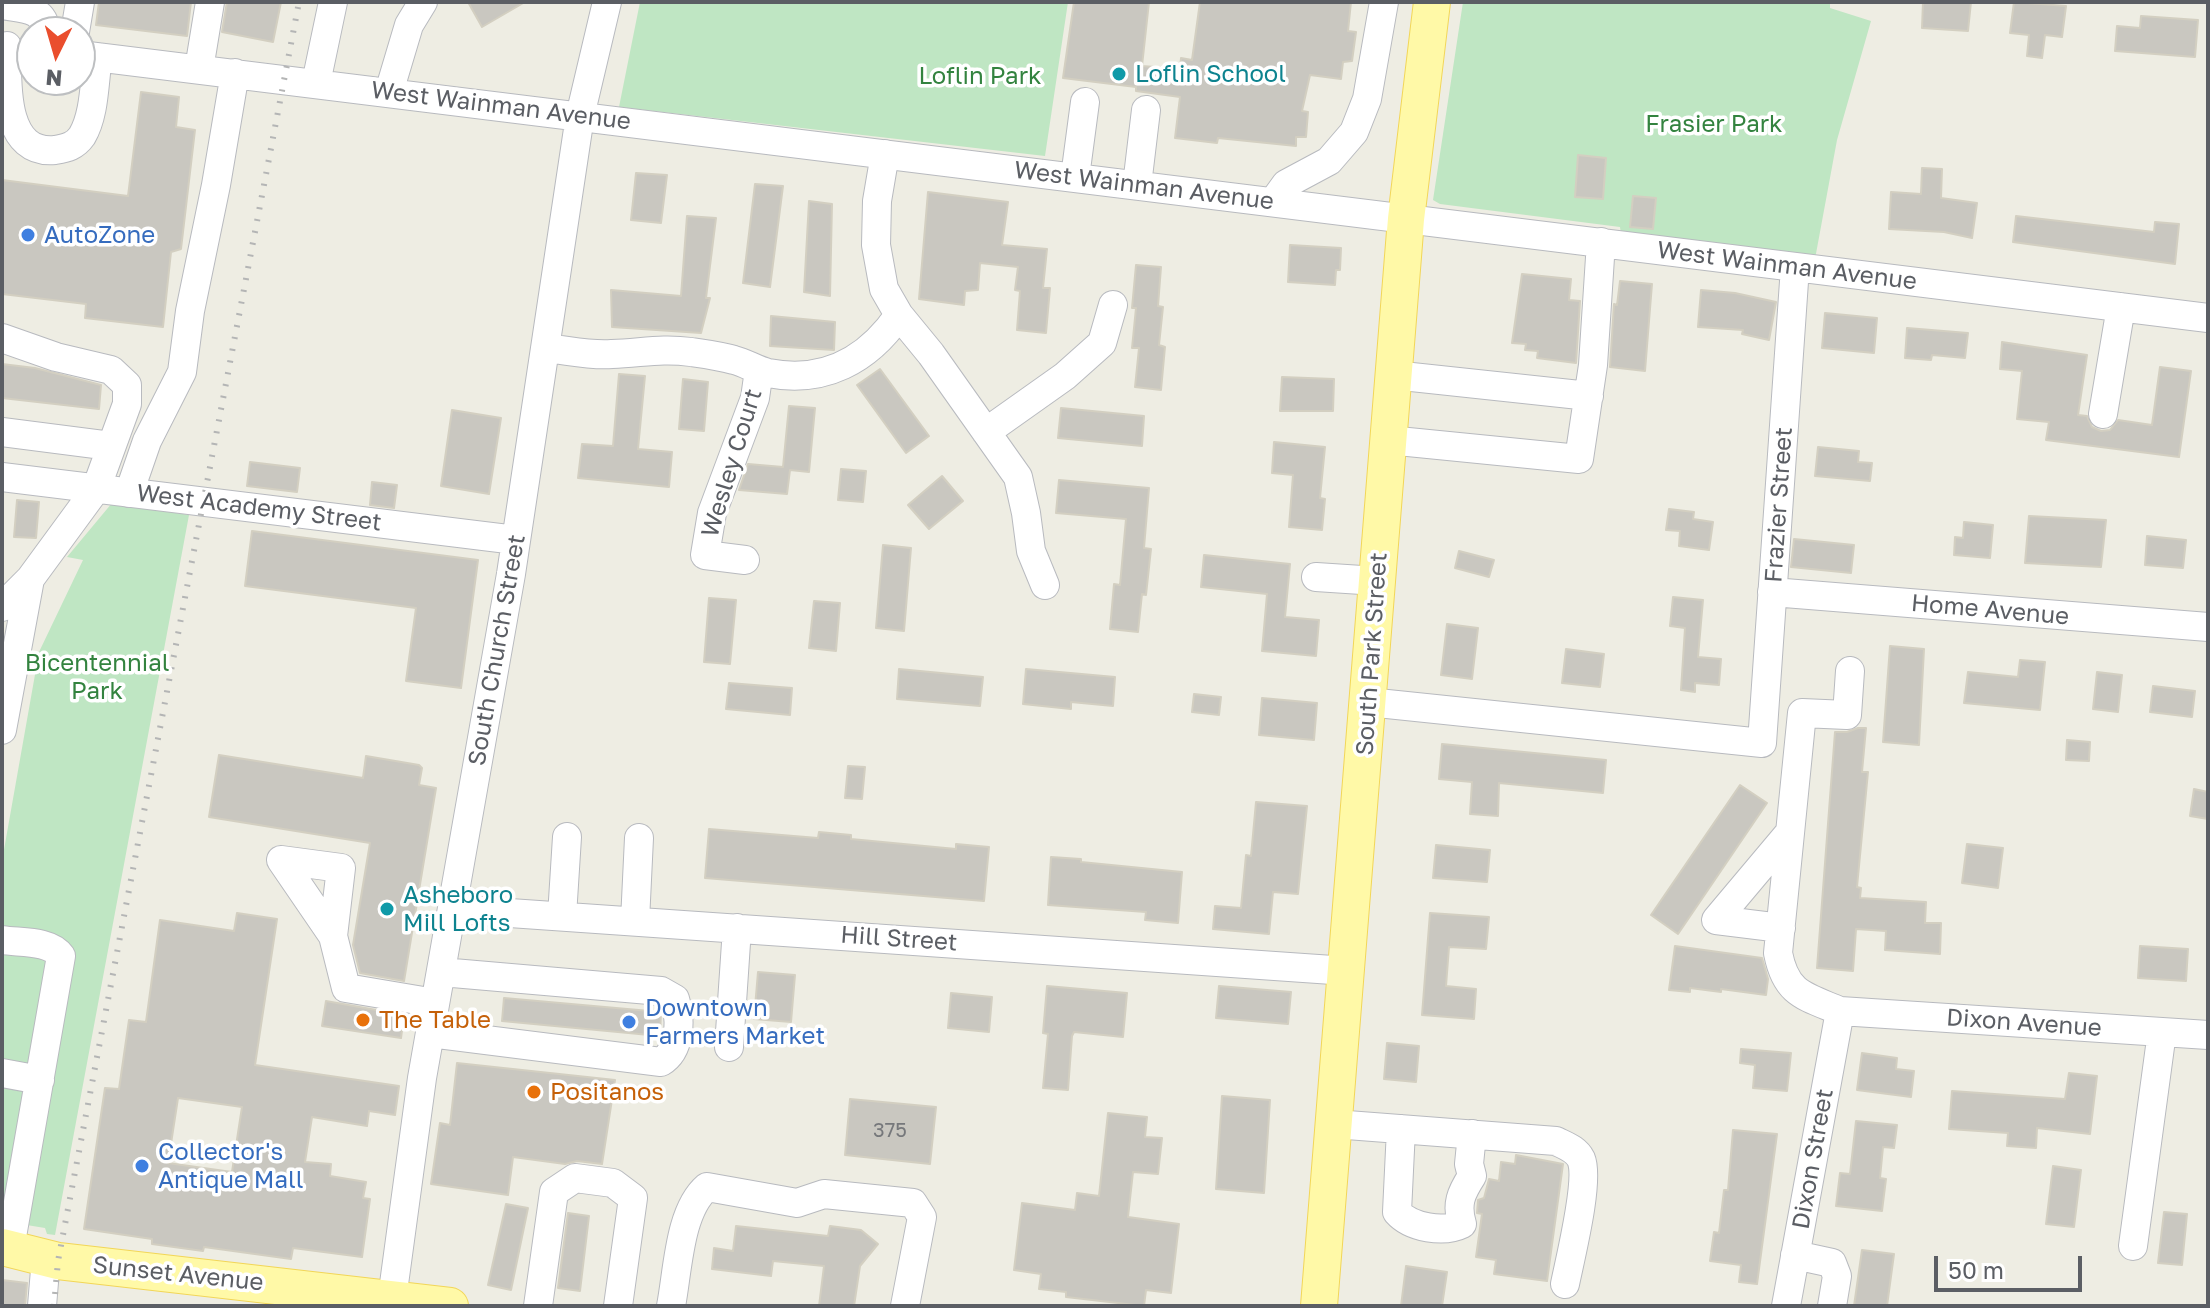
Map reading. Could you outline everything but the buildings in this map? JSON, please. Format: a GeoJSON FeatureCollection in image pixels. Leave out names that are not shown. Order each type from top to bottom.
{"type":"FeatureCollection","features":[{"type":"Feature","properties":{"kind":"main road","name":"South Park Street"},"geometry":{"type":"LineString","coordinates":[[1319,1306],[1406,219],[1432,2]]}},
{"type":"Feature","properties":{"kind":"main road","name":"Sunset Avenue"},"geometry":{"type":"LineString","coordinates":[[6,1248],[46,1258],[392,1302],[450,1306]]}},
{"type":"Feature","properties":{"kind":"street"},"geometry":{"type":"LineString","coordinates":[[199,69],[210,2]]}},
{"type":"Feature","properties":{"kind":"street"},"geometry":{"type":"LineString","coordinates":[[316,83],[333,2]]}},
{"type":"Feature","properties":{"kind":"street"},"geometry":{"type":"LineString","coordinates":[[389,92],[409,25],[423,2]]}},
{"type":"Feature","properties":{"kind":"street","name":"South Church Street"},"geometry":{"type":"LineString","coordinates":[[392,1302],[430,1033],[516,540],[580,116],[607,2]]}},
{"type":"Feature","properties":{"kind":"street"},"geometry":{"type":"LineString","coordinates":[[1273,202],[1286,184],[1329,161],[1354,132],[1367,99],[1384,2]]}},
{"type":"Feature","properties":{"kind":"street"},"geometry":{"type":"LineString","coordinates":[[2,5],[37,11],[41,16]]}},
{"type":"Feature","properties":{"kind":"street"},"geometry":{"type":"LineString","coordinates":[[14,46],[8,102],[21,137],[44,150],[73,146],[88,124],[88,96]]}},
{"type":"Feature","properties":{"kind":"street","name":"West Wainman Avenue"},"geometry":{"type":"LineString","coordinates":[[96,57],[2208,318]]}},
{"type":"Feature","properties":{"kind":"street"},"geometry":{"type":"LineString","coordinates":[[129,493],[147,441],[182,372],[190,311],[235,73]]}},
{"type":"Feature","properties":{"kind":"street"},"geometry":{"type":"LineString","coordinates":[[1075,177],[1085,102]]}},
{"type":"Feature","properties":{"kind":"street"},"geometry":{"type":"LineString","coordinates":[[1137,185],[1146,110]]}},
{"type":"Feature","properties":{"kind":"street"},"geometry":{"type":"LineString","coordinates":[[885,154],[877,201],[876,245],[884,289],[899,315],[1018,477],[1031,551],[1045,585]]}},
{"type":"Feature","properties":{"kind":"street"},"geometry":{"type":"LineString","coordinates":[[1388,440],[1579,459],[1589,396],[1601,242]]}},
{"type":"Feature","properties":{"kind":"street","name":"Frazier Street"},"geometry":{"type":"LineString","coordinates":[[1368,702],[1762,743],[1795,267]]}},
{"type":"Feature","properties":{"kind":"street"},"geometry":{"type":"LineString","coordinates":[[986,432],[1065,376],[1102,343],[1113,305]]}},
{"type":"Feature","properties":{"kind":"street"},"geometry":{"type":"LineString","coordinates":[[2103,414],[2121,307]]}},
{"type":"Feature","properties":{"kind":"street"},"geometry":{"type":"LineString","coordinates":[[545,348],[610,355],[651,349],[692,352],[735,360],[759,370],[803,375],[835,370],[887,333],[899,315]]}},
{"type":"Feature","properties":{"kind":"street"},"geometry":{"type":"LineString","coordinates":[[2,338],[56,357],[111,370],[127,385],[127,404],[96,489],[30,579],[2,607]]}},
{"type":"Feature","properties":{"kind":"street","name":"Wesley Court"},"geometry":{"type":"LineString","coordinates":[[745,560],[705,555],[712,513],[755,398],[759,370]]}},
{"type":"Feature","properties":{"kind":"street"},"geometry":{"type":"LineString","coordinates":[[1393,375],[1589,396]]}},
{"type":"Feature","properties":{"kind":"street"},"geometry":{"type":"LineString","coordinates":[[2,432],[111,446]]}},
{"type":"Feature","properties":{"kind":"street","name":"West Academy Street"},"geometry":{"type":"LineString","coordinates":[[2,477],[516,540]]}},
{"type":"Feature","properties":{"kind":"street"},"geometry":{"type":"LineString","coordinates":[[1316,577],[1377,581]]}},
{"type":"Feature","properties":{"kind":"street"},"geometry":{"type":"LineString","coordinates":[[2,730],[30,579]]}},
{"type":"Feature","properties":{"kind":"street","name":"Home Avenue"},"geometry":{"type":"LineString","coordinates":[[1772,592],[2208,627]]}},
{"type":"Feature","properties":{"kind":"street","name":"Dixon Avenue"},"geometry":{"type":"LineString","coordinates":[[1850,671],[1847,715],[1802,713],[1778,953],[1789,985],[1800,995],[1840,1011],[2208,1035]]}},
{"type":"Feature","properties":{"kind":"street"},"geometry":{"type":"LineString","coordinates":[[1781,928],[1716,920],[1790,832]]}},
{"type":"Feature","properties":{"kind":"street"},"geometry":{"type":"LineString","coordinates":[[562,916],[567,837]]}},
{"type":"Feature","properties":{"kind":"street"},"geometry":{"type":"LineString","coordinates":[[635,921],[639,838]]}},
{"type":"Feature","properties":{"kind":"street","name":"Hill Street"},"geometry":{"type":"LineString","coordinates":[[452,909],[1347,971]]}},
{"type":"Feature","properties":{"kind":"street"},"geometry":{"type":"LineString","coordinates":[[729,1047],[737,928]]}},
{"type":"Feature","properties":{"kind":"street"},"geometry":{"type":"LineString","coordinates":[[333,936],[346,988],[435,1003]]}},
{"type":"Feature","properties":{"kind":"street"},"geometry":{"type":"LineString","coordinates":[[2,940],[45,946],[56,949],[61,956],[6,1248]]}},
{"type":"Feature","properties":{"kind":"street"},"geometry":{"type":"LineString","coordinates":[[430,1033],[661,1062],[674,1048],[678,1030],[679,1012],[675,999],[661,991],[441,972]]}},
{"type":"Feature","properties":{"kind":"street","name":"Dixon Street"},"geometry":{"type":"LineString","coordinates":[[1786,1306],[1840,1011]]}},
{"type":"Feature","properties":{"kind":"street"},"geometry":{"type":"LineString","coordinates":[[2133,1246],[2162,1032]]}},
{"type":"Feature","properties":{"kind":"street"},"geometry":{"type":"LineString","coordinates":[[2,1073],[40,1080]]}},
{"type":"Feature","properties":{"kind":"street"},"geometry":{"type":"LineString","coordinates":[[1334,1124],[1556,1141],[1577,1153],[1582,1162],[1584,1181],[1565,1284]]}},
{"type":"Feature","properties":{"kind":"street"},"geometry":{"type":"LineString","coordinates":[[1401,1129],[1397,1212],[1401,1217],[1439,1229],[1454,1228],[1470,1202],[1472,1134]]}},
{"type":"Feature","properties":{"kind":"street"},"geometry":{"type":"LineString","coordinates":[[538,1306],[554,1192],[575,1178],[613,1183],[633,1198],[618,1306]]}},
{"type":"Feature","properties":{"kind":"street"},"geometry":{"type":"LineString","coordinates":[[671,1306],[689,1210],[707,1187],[797,1203],[824,1194],[913,1203],[922,1217],[905,1306]]}},
{"type":"Feature","properties":{"kind":"street"},"geometry":{"type":"LineString","coordinates":[[1795,1255],[1832,1263],[1837,1276],[1832,1306]]}},
{"type":"Feature","properties":{"kind":"street"},"geometry":{"type":"LineString","coordinates":[[42,1306],[46,1258]]}},
{"type":"Feature","properties":{"kind":"green space","name":"Loflin Park"},"geometry":{"type":"Polygon","coordinates":[[[640,2],[1068,2],[1045,156],[619,107],[640,2]]]}},
{"type":"Feature","properties":{"kind":"green space","name":"Frasier Park"},"geometry":{"type":"Polygon","coordinates":[[[1463,2],[1830,2],[1830,8],[1871,21],[1837,140],[1815,259],[1621,234],[1620,227],[1440,204],[1433,200],[1463,2]]]}},
{"type":"Feature","properties":{"kind":"green space","name":"Bicentennial Park"},"geometry":{"type":"Polygon","coordinates":[[[112,503],[189,515],[55,1235],[47,1234],[45,1228],[2,1221],[2,861],[39,652],[83,560],[67,557],[112,503]]]}},
{"type":"Feature","properties":{"kind":"railway"},"geometry":{"type":"LineString","coordinates":[[54,1306],[58,1261],[299,2]]}},
{"type":"Feature","properties":{"kind":"place","name":"Loflin School"},"geometry":{"type":"Point","coordinates":[1119,74]}},
{"type":"Feature","properties":{"kind":"place","name":"AutoZone"},"geometry":{"type":"Point","coordinates":[28,235]}},
{"type":"Feature","properties":{"kind":"place","name":"Asheboro Mill Lofts"},"geometry":{"type":"Point","coordinates":[387,909]}},
{"type":"Feature","properties":{"kind":"place","name":"The Table"},"geometry":{"type":"Point","coordinates":[363,1020]}},
{"type":"Feature","properties":{"kind":"place","name":"Downtown Farmers Market"},"geometry":{"type":"Point","coordinates":[629,1022]}},
{"type":"Feature","properties":{"kind":"place","name":"Positanos"},"geometry":{"type":"Point","coordinates":[534,1092]}},
{"type":"Feature","properties":{"kind":"place","name":"Collector's Antique Mall"},"geometry":{"type":"Point","coordinates":[142,1166]}}]}
